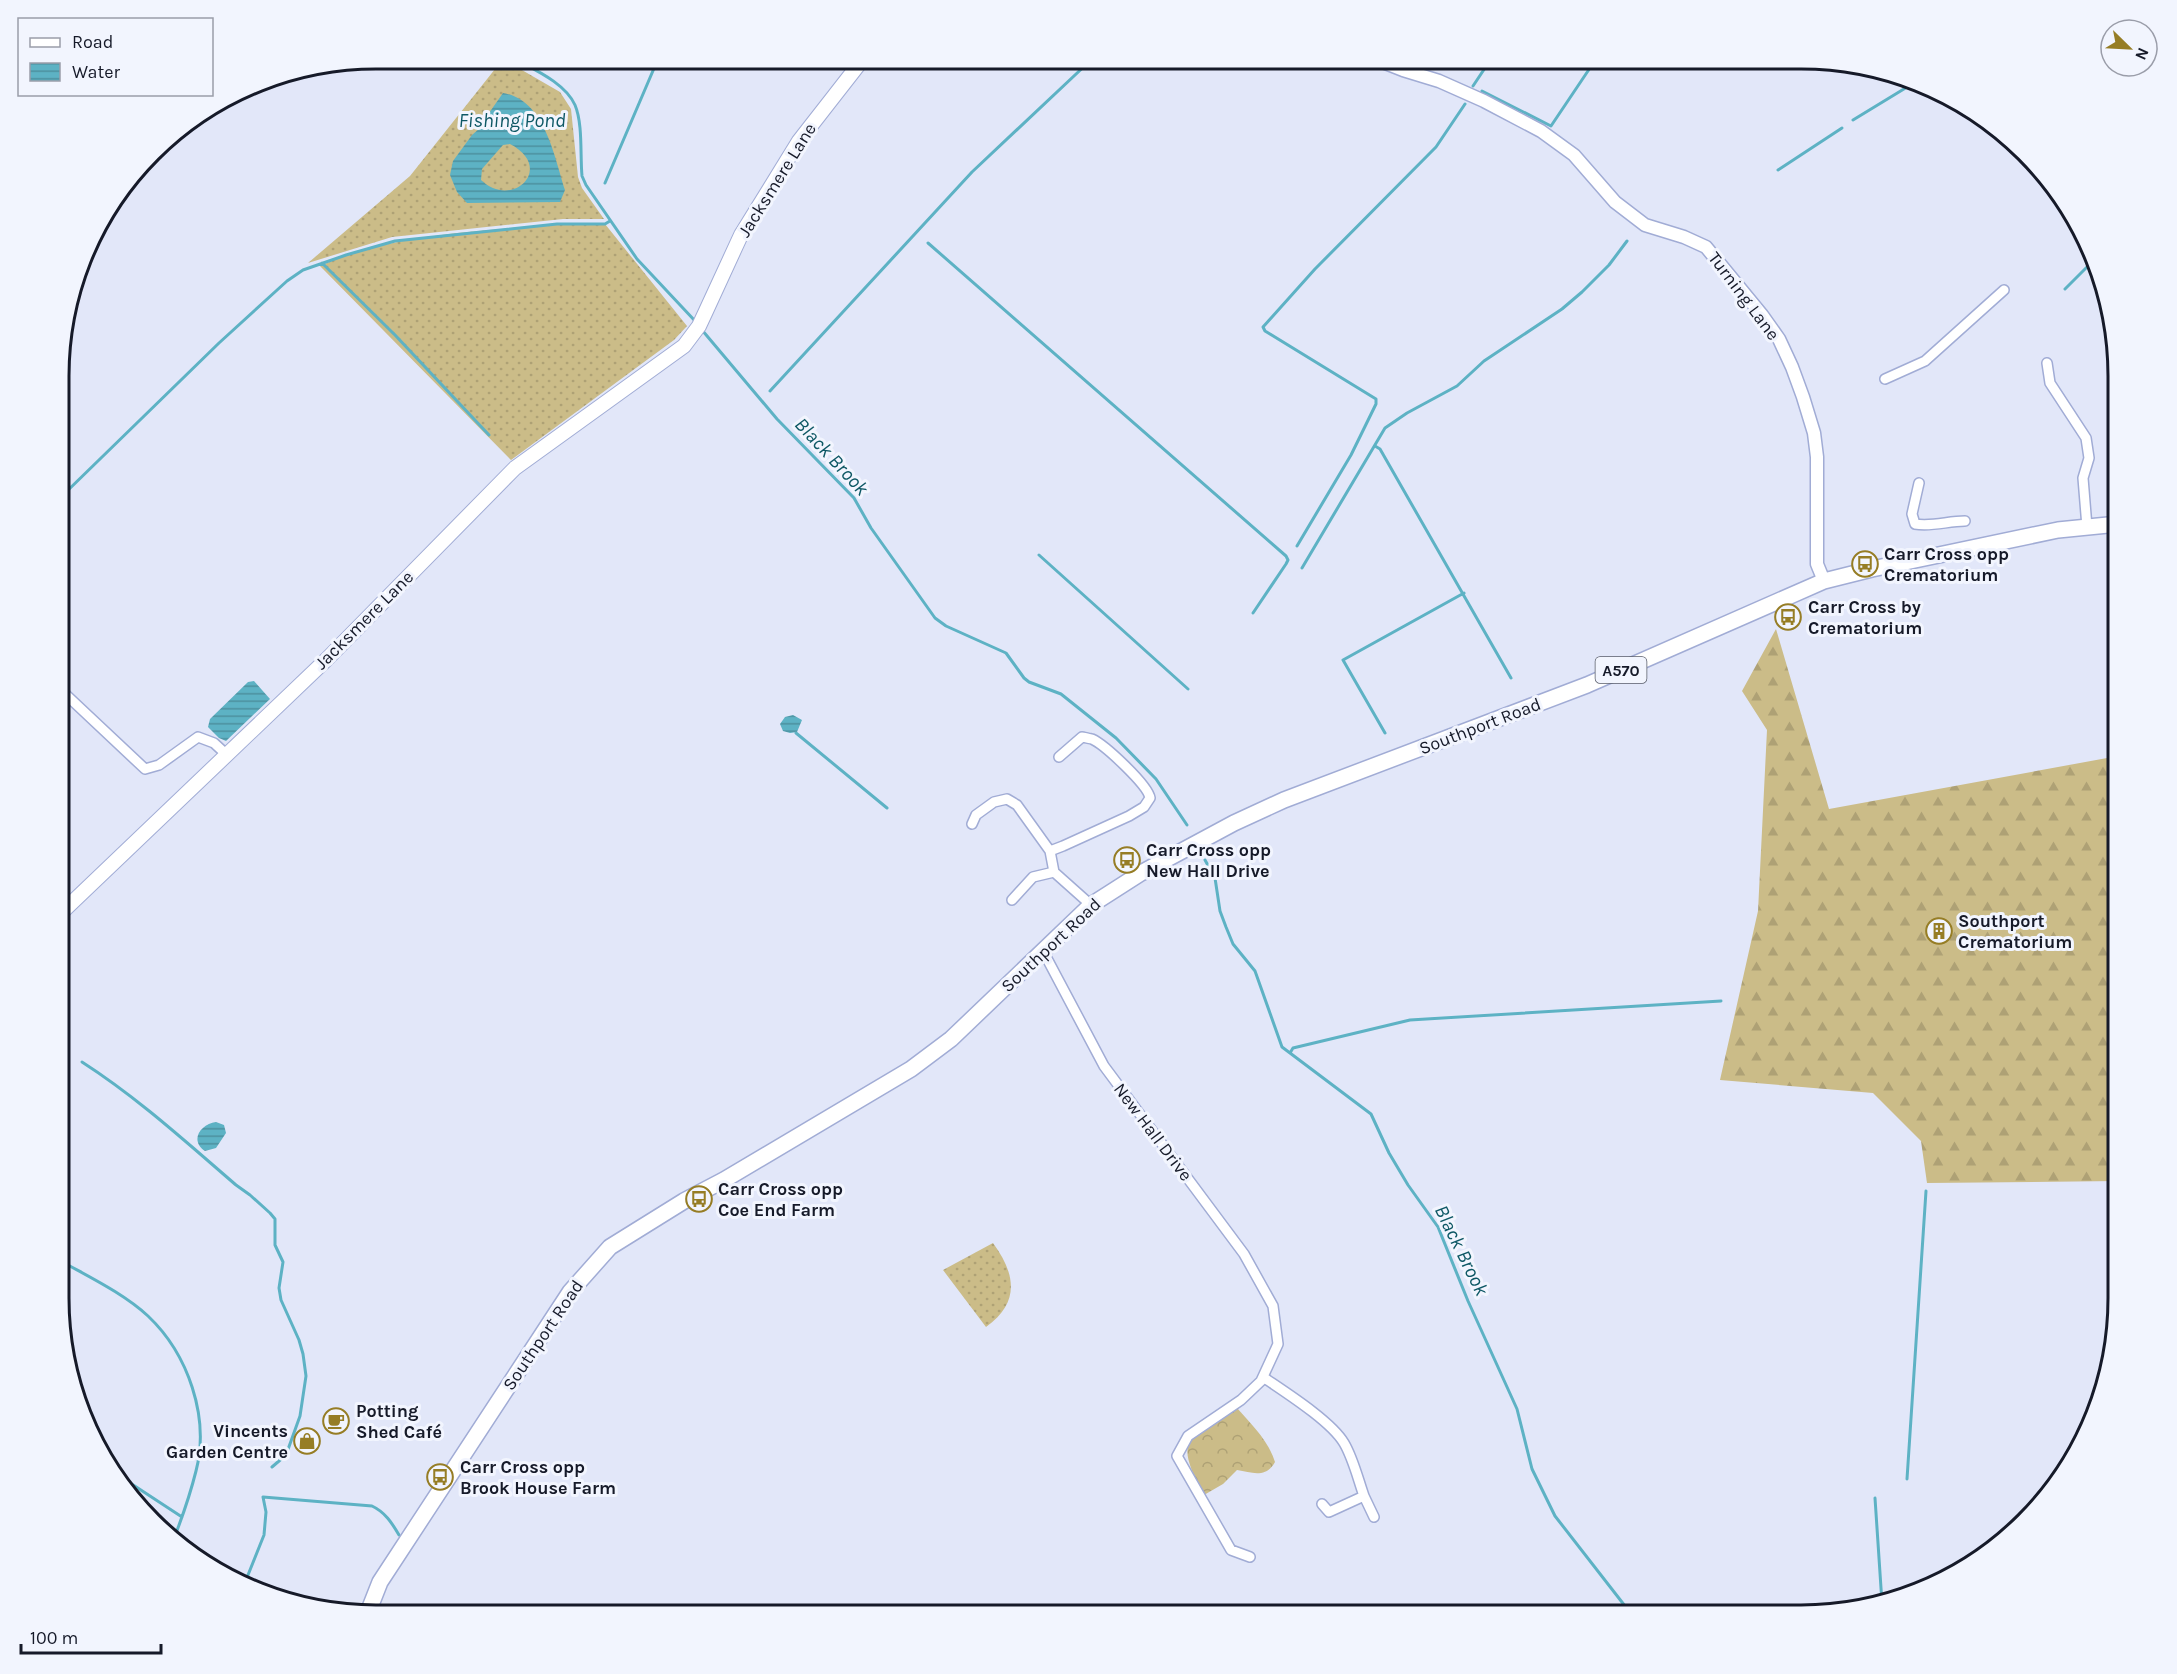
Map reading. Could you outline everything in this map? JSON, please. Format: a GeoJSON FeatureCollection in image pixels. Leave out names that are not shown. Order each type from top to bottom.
{"type":"FeatureCollection","features":[{"type":"Feature","properties":{"kind":"highway","name":"Southport Road"},"geometry":{"type":"LineString","coordinates":[[371,1605],[380,1582],[564,1302],[610,1247],[684,1201],[724,1180],[911,1069],[951,1039],[1091,905],[1141,873],[1234,823],[1284,800],[1587,685],[1824,581],[2047,533],[2108,525]]}},
{"type":"Feature","properties":{"kind":"main road","name":"Jacksmere Lane"},"geometry":{"type":"LineString","coordinates":[[69,905],[327,659],[515,468],[684,346],[706,312],[741,235],[793,151],[855,69]]}},
{"type":"Feature","properties":{"kind":"street","name":"Turning Lane"},"geometry":{"type":"LineString","coordinates":[[1403,69],[1484,101],[1541,131],[1574,155],[1615,202],[1646,225],[1706,246],[1779,339],[1803,397],[1814,433],[1817,457],[1816,549],[1817,564],[1824,581]]}},
{"type":"Feature","properties":{"kind":"street"},"geometry":{"type":"LineString","coordinates":[[1885,379],[1925,361],[2004,290]]}},
{"type":"Feature","properties":{"kind":"street"},"geometry":{"type":"LineString","coordinates":[[2047,363],[2050,383],[2086,438],[2089,459],[2083,478],[2087,527]]}},
{"type":"Feature","properties":{"kind":"street"},"geometry":{"type":"LineString","coordinates":[[1918,483],[1910,495],[1915,524],[1926,526],[1948,521],[1965,521]]}},
{"type":"Feature","properties":{"kind":"street"},"geometry":{"type":"LineString","coordinates":[[69,698],[145,769],[159,765],[198,737],[214,743],[227,755]]}},
{"type":"Feature","properties":{"kind":"street"},"geometry":{"type":"LineString","coordinates":[[1050,850],[1129,816],[1144,807],[1150,798],[1149,791],[1128,769],[1092,739],[1082,737],[1059,757]]}},
{"type":"Feature","properties":{"kind":"street"},"geometry":{"type":"LineString","coordinates":[[972,824],[976,815],[994,802],[1007,799],[1017,805],[1050,850],[1054,872],[1091,905]]}},
{"type":"Feature","properties":{"kind":"street"},"geometry":{"type":"LineString","coordinates":[[1012,900],[1034,877],[1054,872]]}},
{"type":"Feature","properties":{"kind":"street","name":"New Hall Drive"},"geometry":{"type":"LineString","coordinates":[[1043,951],[1104,1066],[1244,1254],[1273,1306],[1278,1344],[1261,1380]]}},
{"type":"Feature","properties":{"kind":"street"},"geometry":{"type":"LineString","coordinates":[[1250,1557],[1231,1550],[1177,1456],[1188,1436],[1241,1400],[1263,1377],[1298,1401],[1343,1442],[1374,1517]]}},
{"type":"Feature","properties":{"kind":"street"},"geometry":{"type":"LineString","coordinates":[[1322,1504],[1329,1512],[1364,1496]]}},
{"type":"Feature","properties":{"kind":"green space"},"geometry":{"type":"Polygon","coordinates":[[[495,69],[520,69],[560,92],[571,109],[578,177],[582,188],[604,219],[563,219],[392,237],[308,263],[410,176],[495,69]]]}},
{"type":"Feature","properties":{"kind":"green space"},"geometry":{"type":"Polygon","coordinates":[[[557,224],[605,224],[687,326],[674,340],[511,460],[320,266],[348,255],[406,240],[557,224]]]}},
{"type":"Feature","properties":{"kind":"green space"},"geometry":{"type":"Polygon","coordinates":[[[1776,629],[1829,809],[2108,758],[2108,1181],[1927,1183],[1921,1141],[1873,1093],[1720,1080],[1758,911],[1767,730],[1742,691],[1776,629]]]}},
{"type":"Feature","properties":{"kind":"green space"},"geometry":{"type":"Polygon","coordinates":[[[993,1243],[1006,1266],[1011,1288],[1005,1308],[986,1327],[943,1270],[993,1243]]]}},
{"type":"Feature","properties":{"kind":"green space"},"geometry":{"type":"Polygon","coordinates":[[[1237,1408],[1264,1440],[1275,1462],[1268,1470],[1259,1473],[1237,1470],[1223,1484],[1204,1495],[1189,1461],[1187,1450],[1190,1441],[1237,1408]]]}},
{"type":"Feature","properties":{"kind":"water","name":"Fishing Pond"},"geometry":{"type":"Polygon","coordinates":[[[503,93],[529,106],[546,131],[552,146],[565,190],[560,202],[467,203],[457,192],[450,175],[453,161],[472,135],[487,122],[489,113],[503,93]],[[510,144],[503,145],[482,169],[481,180],[493,188],[505,190],[516,188],[529,174],[529,164],[523,154],[510,144]]]}},
{"type":"Feature","properties":{"kind":"water"},"geometry":{"type":"Polygon","coordinates":[[[254,681],[270,699],[226,741],[219,738],[208,727],[210,719],[248,682],[254,681]]]}},
{"type":"Feature","properties":{"kind":"water"},"geometry":{"type":"Polygon","coordinates":[[[793,715],[802,720],[797,732],[783,731],[780,724],[785,717],[793,715]]]}},
{"type":"Feature","properties":{"kind":"water"},"geometry":{"type":"Polygon","coordinates":[[[216,1122],[224,1125],[226,1133],[216,1148],[205,1151],[200,1147],[197,1138],[202,1129],[216,1122]]]}},
{"type":"Feature","properties":{"kind":"waterway","name":"Black Brook"},"geometry":{"type":"LineString","coordinates":[[533,69],[557,84],[575,105],[581,140],[582,176],[586,185],[637,259],[696,322]]}},
{"type":"Feature","properties":{"kind":"waterway"},"geometry":{"type":"LineString","coordinates":[[605,183],[654,69]]}},
{"type":"Feature","properties":{"kind":"waterway"},"geometry":{"type":"LineString","coordinates":[[770,391],[972,172],[1081,69]]}},
{"type":"Feature","properties":{"kind":"waterway"},"geometry":{"type":"LineString","coordinates":[[1473,86],[1484,69]]}},
{"type":"Feature","properties":{"kind":"waterway"},"geometry":{"type":"LineString","coordinates":[[1482,91],[1551,126],[1589,69]]}},
{"type":"Feature","properties":{"kind":"waterway"},"geometry":{"type":"LineString","coordinates":[[1853,120],[1906,87]]}},
{"type":"Feature","properties":{"kind":"waterway"},"geometry":{"type":"LineString","coordinates":[[1297,546],[1351,455],[1376,404],[1376,399],[1265,331],[1263,327],[1315,269],[1436,147],[1465,104]]}},
{"type":"Feature","properties":{"kind":"waterway"},"geometry":{"type":"LineString","coordinates":[[1778,170],[1842,128]]}},
{"type":"Feature","properties":{"kind":"waterway"},"geometry":{"type":"LineString","coordinates":[[69,489],[219,343],[287,281],[303,270],[395,241],[557,224],[605,224],[610,221]]}},
{"type":"Feature","properties":{"kind":"waterway"},"geometry":{"type":"LineString","coordinates":[[1302,568],[1385,428],[1407,413],[1457,386],[1484,361],[1562,309],[1609,265],[1627,241]]}},
{"type":"Feature","properties":{"kind":"waterway"},"geometry":{"type":"LineString","coordinates":[[928,243],[1286,556],[1288,560],[1286,564],[1253,613]]}},
{"type":"Feature","properties":{"kind":"waterway"},"geometry":{"type":"LineString","coordinates":[[322,263],[395,335],[489,435]]}},
{"type":"Feature","properties":{"kind":"waterway"},"geometry":{"type":"LineString","coordinates":[[2065,289],[2088,266]]}},
{"type":"Feature","properties":{"kind":"waterway","name":"Black Brook"},"geometry":{"type":"LineString","coordinates":[[702,330],[777,419],[854,498],[871,528],[935,618],[946,626],[1006,653],[1029,682],[1061,694],[1116,738],[1156,779],[1187,825]]}},
{"type":"Feature","properties":{"kind":"waterway"},"geometry":{"type":"LineString","coordinates":[[1375,446],[1380,449],[1511,678]]}},
{"type":"Feature","properties":{"kind":"waterway"},"geometry":{"type":"LineString","coordinates":[[1039,555],[1188,689]]}},
{"type":"Feature","properties":{"kind":"waterway"},"geometry":{"type":"LineString","coordinates":[[1385,733],[1343,660],[1464,593]]}},
{"type":"Feature","properties":{"kind":"waterway"},"geometry":{"type":"LineString","coordinates":[[796,733],[887,808]]}},
{"type":"Feature","properties":{"kind":"waterway","name":"Black Brook"},"geometry":{"type":"LineString","coordinates":[[1205,860],[1215,878],[1220,911],[1233,944],[1255,971],[1282,1047],[1371,1114],[1389,1153],[1408,1185],[1438,1227],[1468,1301],[1517,1409],[1532,1469],[1555,1516],[1624,1605]]}},
{"type":"Feature","properties":{"kind":"waterway"},"geometry":{"type":"LineString","coordinates":[[1290,1053],[1293,1048],[1410,1020],[1721,1001]]}},
{"type":"Feature","properties":{"kind":"waterway"},"geometry":{"type":"LineString","coordinates":[[82,1062],[123,1090],[250,1195],[275,1219],[275,1245],[283,1262],[279,1288],[281,1300],[299,1340],[306,1376],[300,1416],[286,1455],[272,1467]]}},
{"type":"Feature","properties":{"kind":"waterway"},"geometry":{"type":"LineString","coordinates":[[1907,1479],[1926,1191]]}},
{"type":"Feature","properties":{"kind":"waterway"},"geometry":{"type":"LineString","coordinates":[[69,1265],[117,1293],[148,1316],[162,1331],[184,1368],[198,1408],[200,1450],[191,1489],[177,1531]]}},
{"type":"Feature","properties":{"kind":"waterway"},"geometry":{"type":"LineString","coordinates":[[131,1484],[182,1517]]}},
{"type":"Feature","properties":{"kind":"waterway"},"geometry":{"type":"LineString","coordinates":[[247,1577],[264,1535],[266,1512],[263,1497],[372,1506],[391,1522],[399,1535]]}},
{"type":"Feature","properties":{"kind":"waterway"},"geometry":{"type":"LineString","coordinates":[[1875,1498],[1881,1595]]}},
{"type":"Feature","properties":{"kind":"place","name":"Carr Cross opp Crematorium"},"geometry":{"type":"Point","coordinates":[1865,564]}},
{"type":"Feature","properties":{"kind":"place","name":"Carr Cross by Crematorium"},"geometry":{"type":"Point","coordinates":[1788,617]}},
{"type":"Feature","properties":{"kind":"place","name":"Carr Cross opp New Hall Drive"},"geometry":{"type":"Point","coordinates":[1127,860]}},
{"type":"Feature","properties":{"kind":"place","name":"Southport Crematorium"},"geometry":{"type":"Point","coordinates":[1939,931]}},
{"type":"Feature","properties":{"kind":"place","name":"Carr Cross opp Coe End Farm"},"geometry":{"type":"Point","coordinates":[699,1199]}},
{"type":"Feature","properties":{"kind":"place","name":"Potting Shed Café"},"geometry":{"type":"Point","coordinates":[336,1421]}},
{"type":"Feature","properties":{"kind":"place","name":"Vincents Garden Centre"},"geometry":{"type":"Point","coordinates":[307,1441]}},
{"type":"Feature","properties":{"kind":"place","name":"Carr Cross opp Brook House Farm"},"geometry":{"type":"Point","coordinates":[440,1477]}}]}
